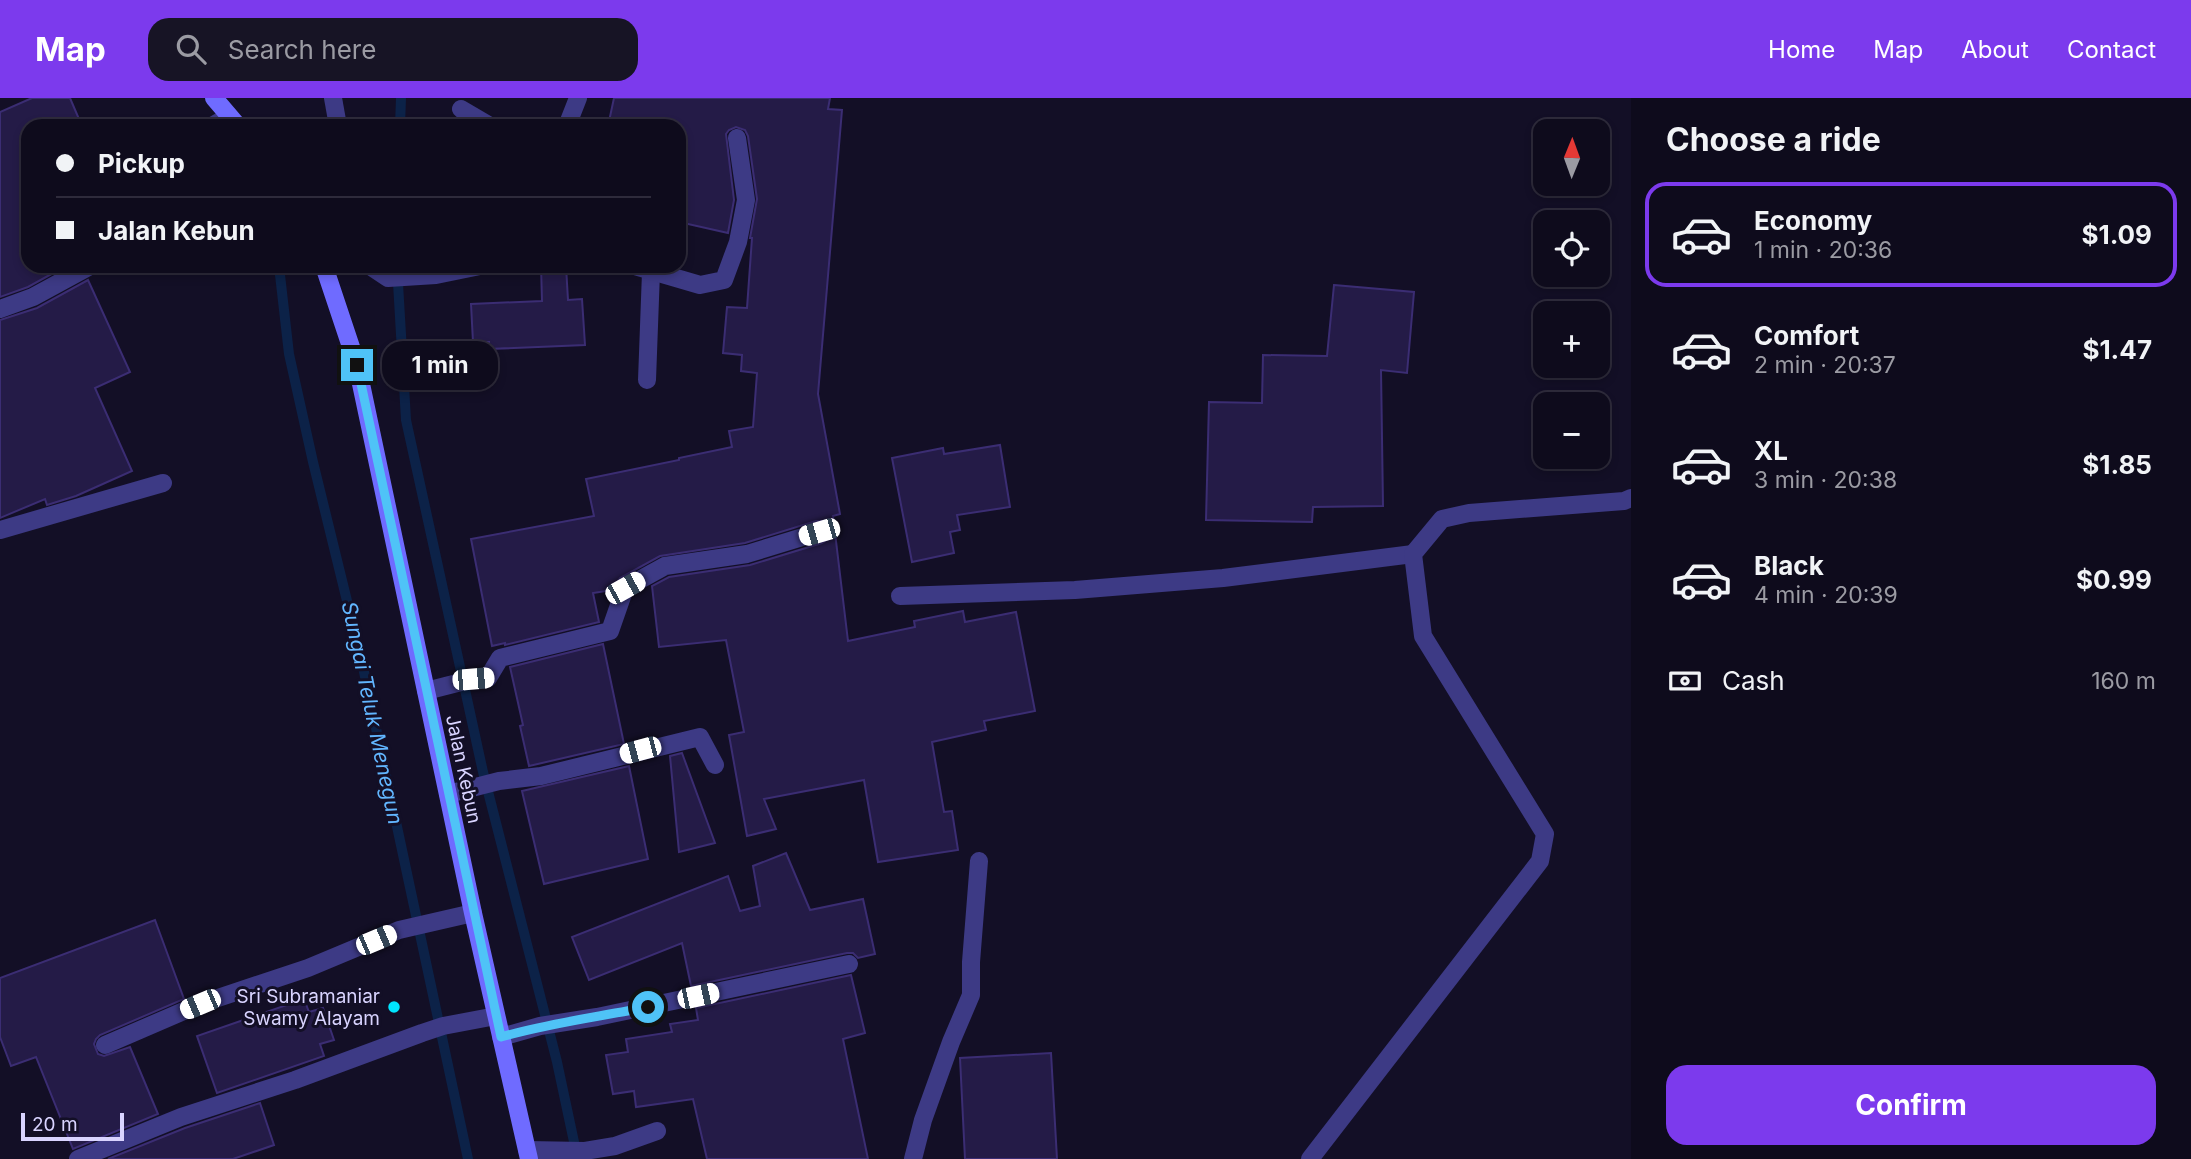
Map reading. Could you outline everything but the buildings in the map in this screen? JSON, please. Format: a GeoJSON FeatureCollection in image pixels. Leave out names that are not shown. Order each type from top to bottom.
{"type":"FeatureCollection","features":[{"type":"Feature","properties":{"kind":"main road"},"geometry":{"type":"LineString","coordinates":[[214,98],[231,119]]}},
{"type":"Feature","properties":{"kind":"main road","name":"Jalan Kebun"},"geometry":{"type":"LineString","coordinates":[[326,273],[357,365],[472,913],[528,1154]]}},
{"type":"Feature","properties":{"kind":"street"},"geometry":{"type":"LineString","coordinates":[[333,98],[337,119]]}},
{"type":"Feature","properties":{"kind":"street"},"geometry":{"type":"LineString","coordinates":[[570,119],[578,98]]}},
{"type":"Feature","properties":{"kind":"street"},"geometry":{"type":"LineString","coordinates":[[461,109],[478,119]]}},
{"type":"Feature","properties":{"kind":"street"},"geometry":{"type":"LineString","coordinates":[[657,273],[700,285],[724,280],[738,243],[746,200],[737,138]]}},
{"type":"Feature","properties":{"kind":"street"},"geometry":{"type":"LineString","coordinates":[[0,309],[33,297],[77,273]]}},
{"type":"Feature","properties":{"kind":"street"},"geometry":{"type":"LineString","coordinates":[[380,273],[388,278],[446,273]]}},
{"type":"Feature","properties":{"kind":"street"},"geometry":{"type":"LineString","coordinates":[[643,273],[647,380]]}},
{"type":"Feature","properties":{"kind":"street"},"geometry":{"type":"LineString","coordinates":[[0,530],[163,483]]}},
{"type":"Feature","properties":{"kind":"street"},"geometry":{"type":"LineString","coordinates":[[900,596],[1102,588],[1223,578],[1413,554],[1442,519],[1469,513],[1624,501],[1631,498]]}},
{"type":"Feature","properties":{"kind":"street"},"geometry":{"type":"LineString","coordinates":[[426,691],[488,678],[500,658],[610,631],[625,588],[665,566],[747,554],[819,532]]}},
{"type":"Feature","properties":{"kind":"street"},"geometry":{"type":"LineString","coordinates":[[1310,1159],[1540,861],[1545,834],[1423,636],[1413,554]]}},
{"type":"Feature","properties":{"kind":"street"},"geometry":{"type":"LineString","coordinates":[[448,793],[499,781],[541,776],[700,737],[715,765]]}},
{"type":"Feature","properties":{"kind":"street"},"geometry":{"type":"LineString","coordinates":[[913,1159],[923,1120],[971,995],[979,861]]}},
{"type":"Feature","properties":{"kind":"street"},"geometry":{"type":"LineString","coordinates":[[105,1045],[200,1004],[308,968],[399,930],[472,913]]}},
{"type":"Feature","properties":{"kind":"street"},"geometry":{"type":"LineString","coordinates":[[501,1037],[540,1026],[597,1017],[849,964]]}},
{"type":"Feature","properties":{"kind":"street"},"geometry":{"type":"LineString","coordinates":[[78,1159],[181,1117],[295,1080],[422,1032],[496,1016]]}},
{"type":"Feature","properties":{"kind":"street"},"geometry":{"type":"LineString","coordinates":[[528,1154],[615,1146],[657,1131]]}},
{"type":"Feature","properties":{"kind":"waterway"},"geometry":{"type":"LineString","coordinates":[[400,119],[401,98]]}},
{"type":"Feature","properties":{"kind":"waterway","name":"Sungai Teluk Menegun"},"geometry":{"type":"LineString","coordinates":[[280,273],[289,354],[361,658],[468,1159]]}},
{"type":"Feature","properties":{"kind":"waterway"},"geometry":{"type":"LineString","coordinates":[[397,273],[406,420],[483,772],[557,1062],[577,1156]]}},
{"type":"Feature","properties":{"kind":"place","name":"Sri Subramaniar Swamy Alayam"},"geometry":{"type":"Point","coordinates":[394,1007]}},
{"type":"Feature","properties":{"kind":"route"},"geometry":{"type":"LineString","coordinates":[[357,365],[472,913],[501,1037],[540,1026],[648,1007]]}}]}
